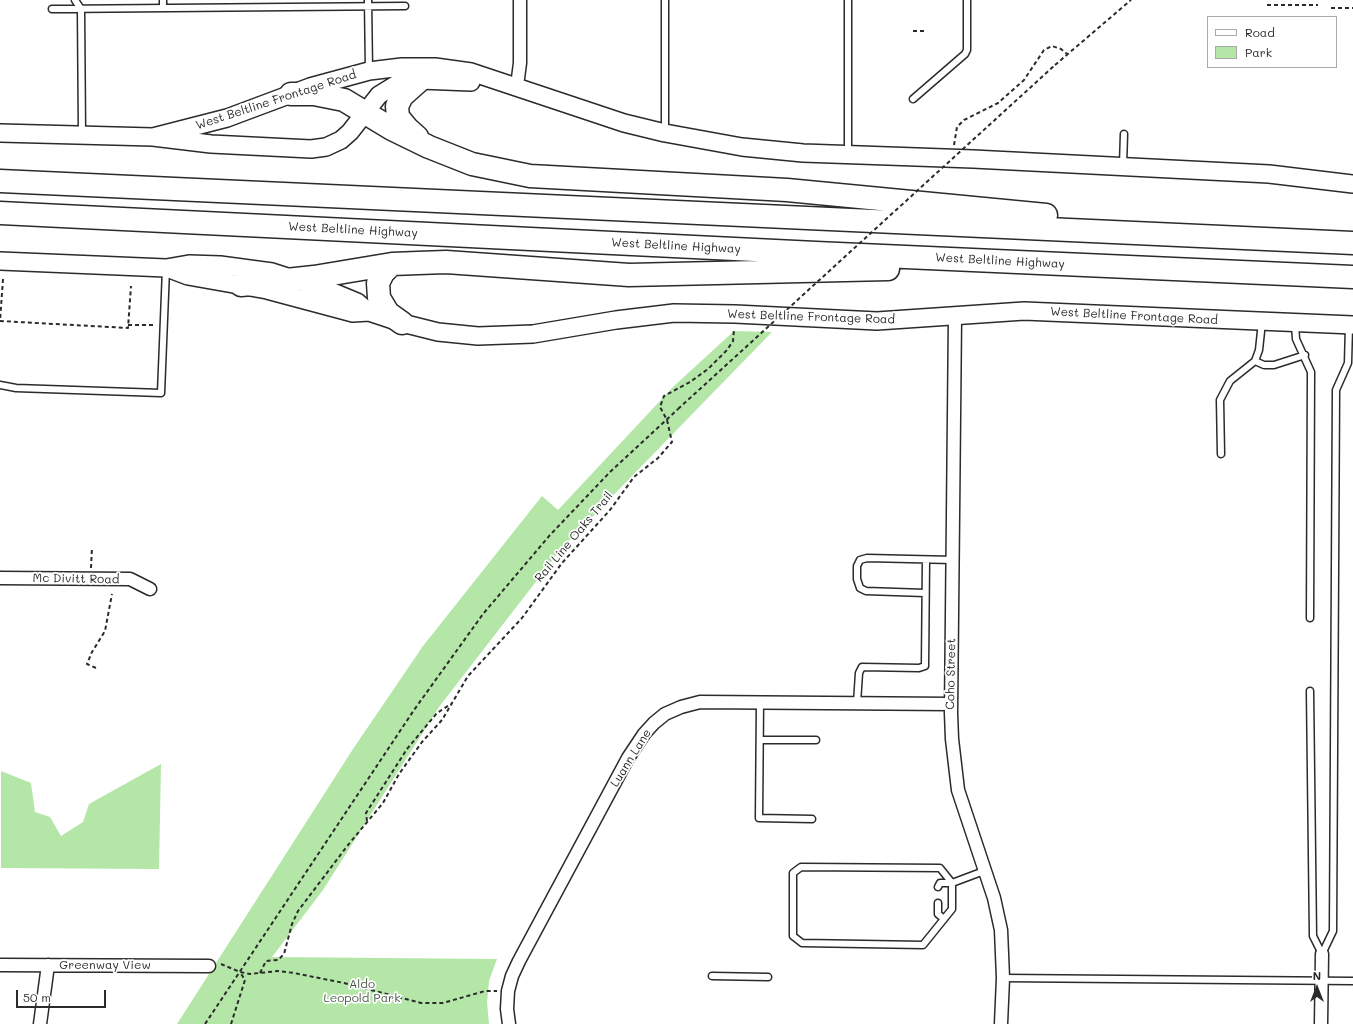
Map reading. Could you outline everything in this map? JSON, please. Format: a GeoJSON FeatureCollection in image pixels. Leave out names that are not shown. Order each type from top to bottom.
{"type":"FeatureCollection","features":[{"type":"Feature","properties":{"kind":"highway"},"geometry":{"type":"LineString","coordinates":[[420,80],[402,96],[397,106],[398,117],[407,128],[429,147]]}},
{"type":"Feature","properties":{"kind":"highway"},"geometry":{"type":"LineString","coordinates":[[291,94],[314,94],[344,100],[364,113],[429,147],[472,164],[530,176],[824,193],[1258,238]]}},
{"type":"Feature","properties":{"kind":"highway"},"geometry":{"type":"LineString","coordinates":[[0,181],[299,196],[1353,243]]}},
{"type":"Feature","properties":{"kind":"highway","name":"West Beltline Highway"},"geometry":{"type":"LineString","coordinates":[[0,213],[1353,277]]}},
{"type":"Feature","properties":{"kind":"highway"},"geometry":{"type":"LineString","coordinates":[[241,285],[392,264],[446,262],[629,276],[1100,266]]}},
{"type":"Feature","properties":{"kind":"highway"},"geometry":{"type":"LineString","coordinates":[[392,264],[383,273],[378,283],[379,298],[388,313],[402,324]]}},
{"type":"Feature","properties":{"kind":"street"},"geometry":{"type":"LineString","coordinates":[[517,86],[520,63],[520,0]]}},
{"type":"Feature","properties":{"kind":"street","name":"West Beltline Frontage Road"},"geometry":{"type":"LineString","coordinates":[[153,137],[227,118],[291,94],[369,71],[402,67],[435,67],[471,72],[517,86],[602,116],[665,133],[742,148],[848,155],[948,158],[1269,174],[1353,184]]}},
{"type":"Feature","properties":{"kind":"street","name":"West Beltline Frontage Road"},"geometry":{"type":"LineString","coordinates":[[0,134],[153,137],[211,144],[311,149],[326,147],[341,140],[350,132],[379,95],[397,84],[420,80],[517,86]]}},
{"type":"Feature","properties":{"kind":"street","name":"West Beltline Frontage Road"},"geometry":{"type":"LineString","coordinates":[[0,261],[166,268],[189,264],[220,265],[272,272],[297,278],[357,302],[369,312],[402,324],[445,333],[496,336],[533,334],[616,320],[674,313],[735,314],[877,322],[1024,311],[1295,324],[1351,325]]}},
{"type":"Feature","properties":{"kind":"street","name":"West Beltline Frontage Road"},"geometry":{"type":"LineString","coordinates":[[166,268],[188,276],[286,294],[353,313],[369,312]]}},
{"type":"Feature","properties":{"kind":"street","name":"Coho Street"},"geometry":{"type":"LineString","coordinates":[[955,317],[951,704],[952,739],[958,790],[994,898],[1001,930],[1003,978],[1001,1024]]}},
{"type":"Feature","properties":{"kind":"street","name":"Mc Divitt Road"},"geometry":{"type":"LineString","coordinates":[[0,578],[130,580],[150,589]]}},
{"type":"Feature","properties":{"kind":"street","name":"Luann Lane"},"geometry":{"type":"LineString","coordinates":[[509,1024],[507,1009],[508,991],[518,961],[628,758],[644,734],[665,714],[681,707],[700,702],[760,701],[951,704]]}},
{"type":"Feature","properties":{"kind":"street"},"geometry":{"type":"LineString","coordinates":[[1321,1024],[1322,954]]}},
{"type":"Feature","properties":{"kind":"street","name":"Greenway View"},"geometry":{"type":"LineString","coordinates":[[0,965],[210,966]]}},
{"type":"Feature","properties":{"kind":"street"},"geometry":{"type":"LineString","coordinates":[[40,1024],[45,998],[48,965]]}},
{"type":"Feature","properties":{"kind":"lane"},"geometry":{"type":"LineString","coordinates":[[75,0],[80,9],[82,136]]}},
{"type":"Feature","properties":{"kind":"lane"},"geometry":{"type":"LineString","coordinates":[[163,0],[163,8]]}},
{"type":"Feature","properties":{"kind":"lane"},"geometry":{"type":"LineString","coordinates":[[665,0],[665,133]]}},
{"type":"Feature","properties":{"kind":"lane"},"geometry":{"type":"LineString","coordinates":[[848,0],[848,155]]}},
{"type":"Feature","properties":{"kind":"lane"},"geometry":{"type":"LineString","coordinates":[[913,99],[965,54],[967,50],[967,0]]}},
{"type":"Feature","properties":{"kind":"lane"},"geometry":{"type":"LineString","coordinates":[[52,9],[368,3],[405,6]]}},
{"type":"Feature","properties":{"kind":"lane"},"geometry":{"type":"LineString","coordinates":[[368,3],[369,71]]}},
{"type":"Feature","properties":{"kind":"lane"},"geometry":{"type":"LineString","coordinates":[[1123,167],[1124,134]]}},
{"type":"Feature","properties":{"kind":"lane"},"geometry":{"type":"LineString","coordinates":[[0,385],[16,388],[160,393],[166,268]]}},
{"type":"Feature","properties":{"kind":"lane"},"geometry":{"type":"LineString","coordinates":[[1221,454],[1220,400],[1223,391],[1230,381],[1255,361],[1259,350],[1262,322]]}},
{"type":"Feature","properties":{"kind":"lane"},"geometry":{"type":"LineString","coordinates":[[1295,324],[1296,339],[1305,355],[1311,372],[1310,618]]}},
{"type":"Feature","properties":{"kind":"lane"},"geometry":{"type":"LineString","coordinates":[[1322,954],[1333,931],[1336,390],[1351,363],[1351,325]]}},
{"type":"Feature","properties":{"kind":"lane"},"geometry":{"type":"LineString","coordinates":[[1255,361],[1264,365],[1274,365],[1305,355]]}},
{"type":"Feature","properties":{"kind":"lane"},"geometry":{"type":"LineString","coordinates":[[925,593],[866,591],[860,588],[857,579],[857,566],[860,560],[866,558],[953,560]]}},
{"type":"Feature","properties":{"kind":"lane"},"geometry":{"type":"LineString","coordinates":[[857,703],[859,673],[862,667],[919,668],[925,666],[926,560]]}},
{"type":"Feature","properties":{"kind":"lane"},"geometry":{"type":"LineString","coordinates":[[1310,691],[1313,936],[1322,954]]}},
{"type":"Feature","properties":{"kind":"lane"},"geometry":{"type":"LineString","coordinates":[[760,701],[759,818],[812,819]]}},
{"type":"Feature","properties":{"kind":"lane"},"geometry":{"type":"LineString","coordinates":[[760,740],[816,740]]}},
{"type":"Feature","properties":{"kind":"lane"},"geometry":{"type":"LineString","coordinates":[[800,867],[940,868],[952,884],[952,909],[923,945],[802,943],[793,936],[793,873],[800,867]]}},
{"type":"Feature","properties":{"kind":"lane"},"geometry":{"type":"LineString","coordinates":[[938,887],[940,883],[952,884],[984,871]]}},
{"type":"Feature","properties":{"kind":"lane"},"geometry":{"type":"LineString","coordinates":[[938,903],[938,914],[944,919]]}},
{"type":"Feature","properties":{"kind":"lane"},"geometry":{"type":"LineString","coordinates":[[712,976],[768,977]]}},
{"type":"Feature","properties":{"kind":"lane"},"geometry":{"type":"LineString","coordinates":[[1003,978],[1353,981]]}},
{"type":"Feature","properties":{"kind":"path"},"geometry":{"type":"LineString","coordinates":[[205,1024],[414,710],[483,614],[550,535],[610,472],[678,409],[1067,54],[1131,0]]}},
{"type":"Feature","properties":{"kind":"path"},"geometry":{"type":"LineString","coordinates":[[1267,5],[1318,5]]}},
{"type":"Feature","properties":{"kind":"path"},"geometry":{"type":"LineString","coordinates":[[1331,8],[1353,8]]}},
{"type":"Feature","properties":{"kind":"path"},"geometry":{"type":"LineString","coordinates":[[913,31],[926,31]]}},
{"type":"Feature","properties":{"kind":"path"},"geometry":{"type":"LineString","coordinates":[[948,158],[954,144],[957,127],[964,120],[998,103],[1024,80],[1044,50],[1052,46],[1067,54]]}},
{"type":"Feature","properties":{"kind":"path"},"geometry":{"type":"LineString","coordinates":[[3,279],[0,321],[128,328],[131,286]]}},
{"type":"Feature","properties":{"kind":"path"},"geometry":{"type":"LineString","coordinates":[[128,324],[164,326]]}},
{"type":"Feature","properties":{"kind":"path"},"geometry":{"type":"LineString","coordinates":[[667,420],[660,407],[664,396],[690,382],[718,360],[733,341],[734,329]]}},
{"type":"Feature","properties":{"kind":"path","name":"Rail Line Oaks Trail"},"geometry":{"type":"LineString","coordinates":[[260,973],[266,961],[278,960],[284,954],[292,924],[298,911],[367,822],[383,804],[399,774],[422,742],[442,720],[468,676],[522,618],[562,563],[610,510],[634,477],[658,458],[672,442],[667,420]]}},
{"type":"Feature","properties":{"kind":"path"},"geometry":{"type":"LineString","coordinates":[[91,579],[92,547]]}},
{"type":"Feature","properties":{"kind":"path"},"geometry":{"type":"LineString","coordinates":[[96,668],[87,664],[92,652],[105,631],[112,594]]}},
{"type":"Feature","properties":{"kind":"path","name":"Rail Line Oaks Trail"},"geometry":{"type":"LineString","coordinates":[[367,822],[366,813],[407,749],[437,713],[452,704]]}},
{"type":"Feature","properties":{"kind":"path"},"geometry":{"type":"LineString","coordinates":[[210,966],[216,962],[240,972],[260,973],[278,971],[294,973],[344,983],[421,1003],[432,1004],[459,999],[484,991],[508,991]]}},
{"type":"Feature","properties":{"kind":"path"},"geometry":{"type":"LineString","coordinates":[[231,1024],[245,980],[240,972]]}},
{"type":"Feature","properties":{"kind":"green space","name":"Aldo Leopold Park"},"geometry":{"type":"Polygon","coordinates":[[[734,331],[772,332],[562,548],[439,707],[323,890],[272,957],[497,959],[489,981],[487,1002],[489,1024],[177,1024],[353,749],[423,646],[542,496],[558,510],[673,387],[734,331]]]}},
{"type":"Feature","properties":{"kind":"green space"},"geometry":{"type":"Polygon","coordinates":[[[161,764],[159,869],[1,868],[1,771],[31,783],[35,812],[50,817],[61,836],[83,822],[89,804],[161,764]]]}}]}
